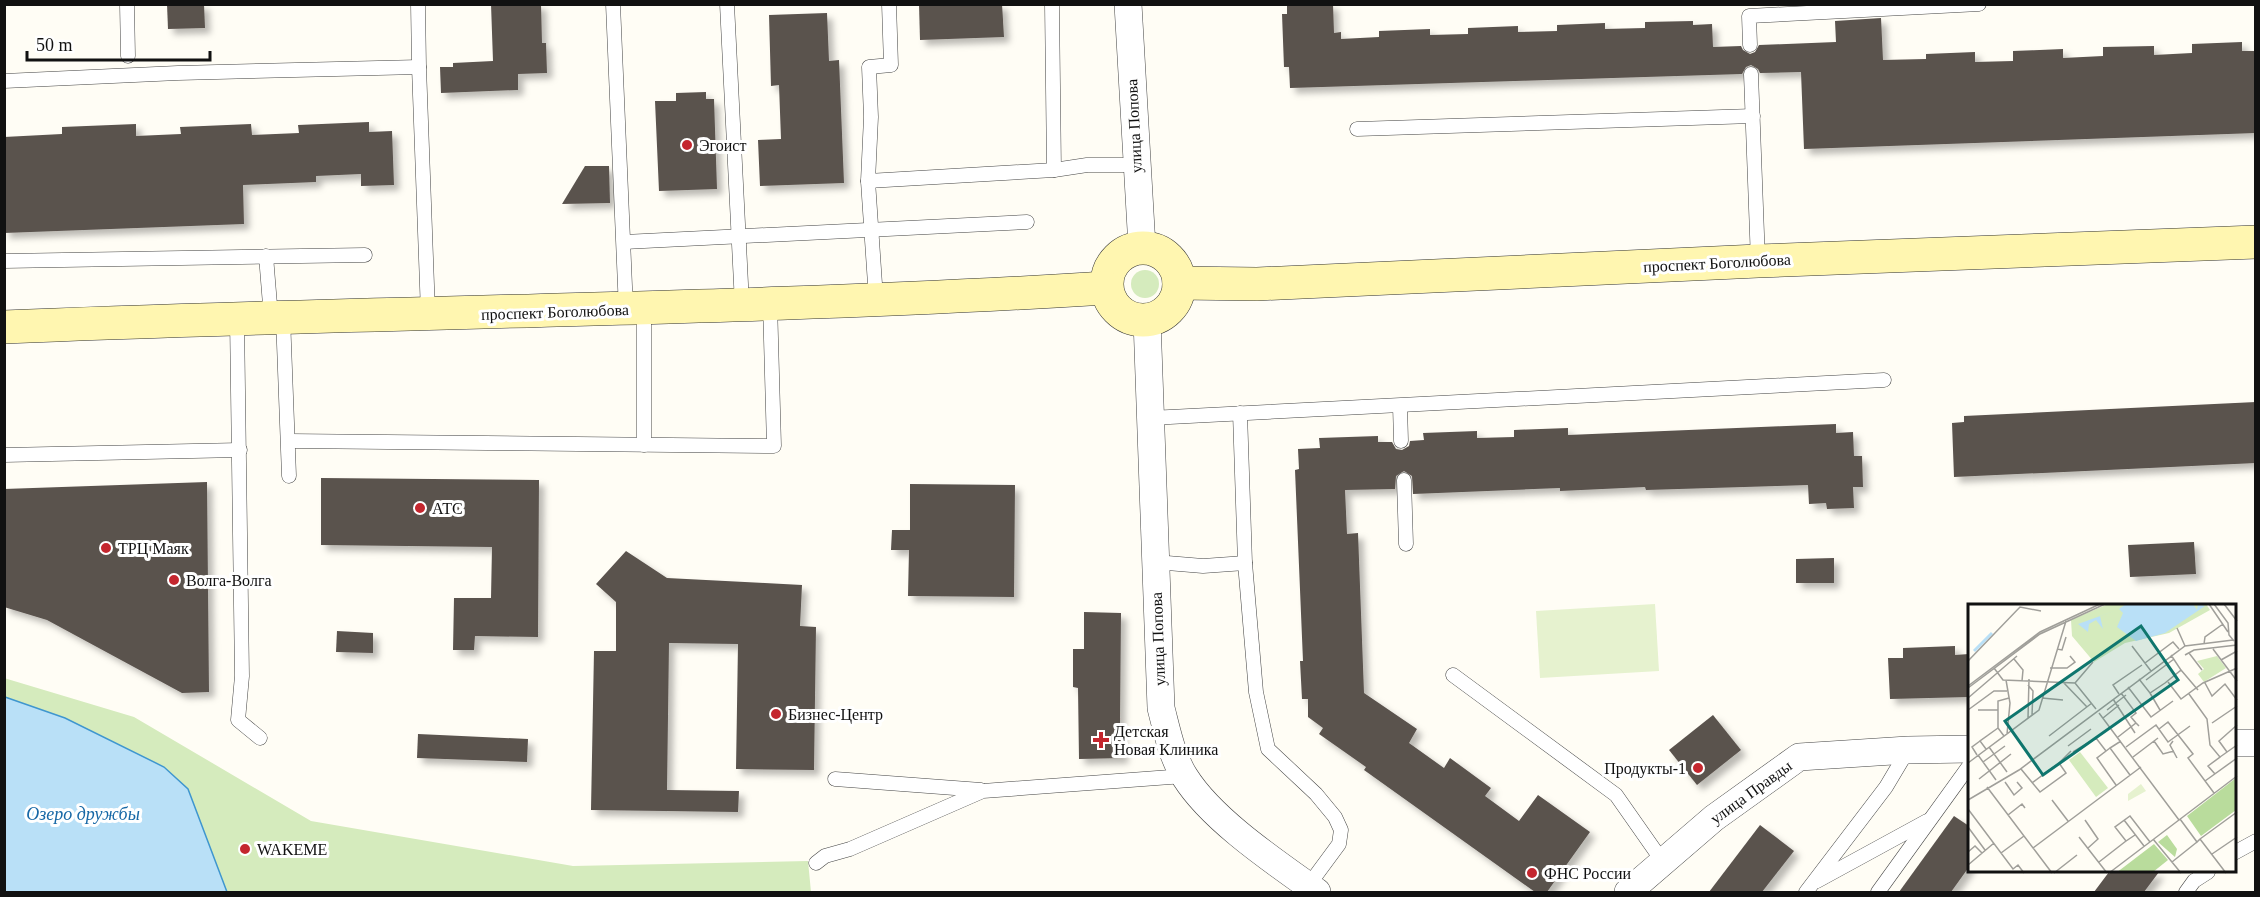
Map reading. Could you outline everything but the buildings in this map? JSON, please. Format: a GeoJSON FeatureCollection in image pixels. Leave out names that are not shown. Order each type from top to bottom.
{"type":"FeatureCollection","features":[{"type":"Feature","properties":{"kind":"main road","name":"проспект Боголюбова"},"geometry":{"type":"LineString","coordinates":[[1179,283],[1257,284],[1758,261],[2256,242]]}},
{"type":"Feature","properties":{"kind":"main road"},"geometry":{"type":"LineString","coordinates":[[1142,247],[1156,250],[1168,258],[1176,269],[1179,283],[1177,296],[1170,308],[1160,316],[1148,320],[1133,319],[1120,313],[1110,302],[1106,288],[1108,272],[1115,259],[1127,250],[1142,247]]}},
{"type":"Feature","properties":{"kind":"main road","name":"проспект Боголюбова"},"geometry":{"type":"LineString","coordinates":[[4,327],[237,318],[635,309],[1106,288]]}},
{"type":"Feature","properties":{"kind":"street","name":"улица Попова"},"geometry":{"type":"LineString","coordinates":[[1128,4],[1142,247]]}},
{"type":"Feature","properties":{"kind":"street","name":"улица Попова"},"geometry":{"type":"LineString","coordinates":[[1148,320],[1161,708],[1169,740],[1184,776],[1208,808],[1313,889]]}},
{"type":"Feature","properties":{"kind":"street"},"geometry":{"type":"LineString","coordinates":[[2236,743],[2256,743]]}},
{"type":"Feature","properties":{"kind":"street","name":"улица Правды"},"geometry":{"type":"LineString","coordinates":[[1628,892],[1714,818],[1798,757],[1908,750],[1968,749]]}},
{"type":"Feature","properties":{"kind":"lane"},"geometry":{"type":"LineString","coordinates":[[127,4],[128,56]]}},
{"type":"Feature","properties":{"kind":"lane"},"geometry":{"type":"LineString","coordinates":[[418,4],[428,315]]}},
{"type":"Feature","properties":{"kind":"lane"},"geometry":{"type":"LineString","coordinates":[[613,4],[624,242],[635,309],[644,445]]}},
{"type":"Feature","properties":{"kind":"lane"},"geometry":{"type":"LineString","coordinates":[[289,441],[774,446],[756,304],[737,235],[727,4]]}},
{"type":"Feature","properties":{"kind":"lane"},"geometry":{"type":"LineString","coordinates":[[876,299],[868,181],[871,117],[869,67],[891,65],[889,4]]}},
{"type":"Feature","properties":{"kind":"lane"},"geometry":{"type":"LineString","coordinates":[[1053,4],[1054,170]]}},
{"type":"Feature","properties":{"kind":"lane"},"geometry":{"type":"LineString","coordinates":[[1750,45],[1746,10],[1979,4]]}},
{"type":"Feature","properties":{"kind":"lane"},"geometry":{"type":"LineString","coordinates":[[4,81],[178,73],[419,67]]}},
{"type":"Feature","properties":{"kind":"lane"},"geometry":{"type":"LineString","coordinates":[[1751,74],[1758,261]]}},
{"type":"Feature","properties":{"kind":"lane"},"geometry":{"type":"LineString","coordinates":[[1357,129],[1752,116]]}},
{"type":"Feature","properties":{"kind":"lane"},"geometry":{"type":"LineString","coordinates":[[868,181],[1054,170],[1088,165],[1136,165]]}},
{"type":"Feature","properties":{"kind":"lane"},"geometry":{"type":"LineString","coordinates":[[624,242],[1027,222]]}},
{"type":"Feature","properties":{"kind":"lane"},"geometry":{"type":"LineString","coordinates":[[4,261],[365,255]]}},
{"type":"Feature","properties":{"kind":"lane"},"geometry":{"type":"LineString","coordinates":[[267,256],[277,317],[289,441],[289,476]]}},
{"type":"Feature","properties":{"kind":"lane"},"geometry":{"type":"LineString","coordinates":[[237,318],[242,676],[238,720],[261,738]]}},
{"type":"Feature","properties":{"kind":"lane"},"geometry":{"type":"LineString","coordinates":[[1150,418],[1884,380]]}},
{"type":"Feature","properties":{"kind":"lane"},"geometry":{"type":"LineString","coordinates":[[1400,406],[1401,441]]}},
{"type":"Feature","properties":{"kind":"lane"},"geometry":{"type":"LineString","coordinates":[[1240,413],[1245,564],[1256,692],[1268,748],[1316,794],[1335,817],[1341,830],[1339,844],[1313,889]]}},
{"type":"Feature","properties":{"kind":"lane"},"geometry":{"type":"LineString","coordinates":[[4,455],[240,450]]}},
{"type":"Feature","properties":{"kind":"lane"},"geometry":{"type":"LineString","coordinates":[[1404,480],[1406,544]]}},
{"type":"Feature","properties":{"kind":"lane"},"geometry":{"type":"LineString","coordinates":[[1155,562],[1203,566],[1245,564]]}},
{"type":"Feature","properties":{"kind":"lane"},"geometry":{"type":"LineString","coordinates":[[1453,675],[1616,795],[1663,862]]}},
{"type":"Feature","properties":{"kind":"lane"},"geometry":{"type":"LineString","coordinates":[[1809,889],[1886,787],[1908,750]]}},
{"type":"Feature","properties":{"kind":"lane"},"geometry":{"type":"LineString","coordinates":[[1878,892],[1968,767]]}},
{"type":"Feature","properties":{"kind":"lane"},"geometry":{"type":"LineString","coordinates":[[835,779],[983,791],[1184,776]]}},
{"type":"Feature","properties":{"kind":"lane"},"geometry":{"type":"LineString","coordinates":[[816,863],[825,856],[850,849],[983,791]]}},
{"type":"Feature","properties":{"kind":"lane"},"geometry":{"type":"LineString","coordinates":[[1809,889],[1931,819]]}},
{"type":"Feature","properties":{"kind":"lane"},"geometry":{"type":"LineString","coordinates":[[2236,852],[2256,841]]}},
{"type":"Feature","properties":{"kind":"lane"},"geometry":{"type":"LineString","coordinates":[[2186,892],[2194,881],[2206,873]]}},
{"type":"Feature","properties":{"kind":"green space"},"geometry":{"type":"Polygon","coordinates":[[[1145,270],[1155,274],[1159,284],[1155,294],[1145,298],[1135,294],[1131,284],[1135,274],[1145,270]]]}},
{"type":"Feature","properties":{"kind":"green space"},"geometry":{"type":"Polygon","coordinates":[[[1655,604],[1659,671],[1540,678],[1536,611],[1655,604]]]}},
{"type":"Feature","properties":{"kind":"green space"},"geometry":{"type":"Polygon","coordinates":[[[4,678],[134,717],[311,821],[573,866],[808,861],[811,892],[5,892],[4,678]]]}},
{"type":"Feature","properties":{"kind":"water","name":"Озеро дружбы"},"geometry":{"type":"Polygon","coordinates":[[[5,697],[65,718],[164,767],[188,789],[227,892],[5,892],[5,697]]]}},
{"type":"Feature","properties":{"kind":"place","name":"Эгоист"},"geometry":{"type":"Point","coordinates":[687,145]}},
{"type":"Feature","properties":{"kind":"place","name":"АТС"},"geometry":{"type":"Point","coordinates":[420,508]}},
{"type":"Feature","properties":{"kind":"place","name":"ТРЦ Маяк"},"geometry":{"type":"Point","coordinates":[106,548]}},
{"type":"Feature","properties":{"kind":"place","name":"Волга-Волга"},"geometry":{"type":"Point","coordinates":[174,580]}},
{"type":"Feature","properties":{"kind":"place","name":"Бизнес-Центр"},"geometry":{"type":"Point","coordinates":[776,714]}},
{"type":"Feature","properties":{"kind":"place","name":"Детская Новая Клиника"},"geometry":{"type":"Point","coordinates":[1101,740]}},
{"type":"Feature","properties":{"kind":"place","name":"Продукты-1"},"geometry":{"type":"Point","coordinates":[1698,768]}},
{"type":"Feature","properties":{"kind":"place","name":"WAKEME"},"geometry":{"type":"Point","coordinates":[245,849]}},
{"type":"Feature","properties":{"kind":"place","name":"ФНС России"},"geometry":{"type":"Point","coordinates":[1532,873]}}]}
